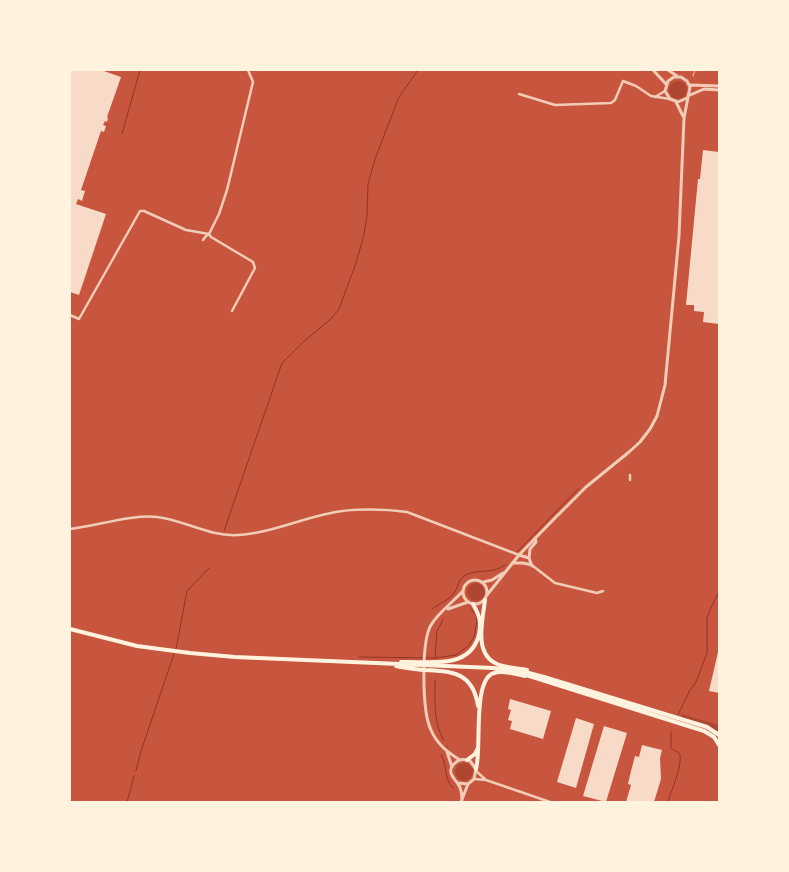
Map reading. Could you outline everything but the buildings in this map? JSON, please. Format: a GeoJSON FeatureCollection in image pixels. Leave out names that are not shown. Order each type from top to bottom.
{"type":"FeatureCollection","features":[{"type":"Feature","properties":{"kind":"highway"},"geometry":{"type":"LineString","coordinates":[[485,600],[481,638],[482,646],[489,659],[496,664],[550,677],[554,682]]}},
{"type":"Feature","properties":{"kind":"highway"},"geometry":{"type":"LineString","coordinates":[[375,663],[445,662],[458,659],[472,648],[478,636],[481,620],[470,603]]}},
{"type":"Feature","properties":{"kind":"highway"},"geometry":{"type":"LineString","coordinates":[[70,629],[137,646],[190,653],[525,672],[706,729],[719,735]]}},
{"type":"Feature","properties":{"kind":"highway"},"geometry":{"type":"LineString","coordinates":[[375,663],[447,671],[462,676],[473,688],[477,696],[479,713]]}},
{"type":"Feature","properties":{"kind":"highway"},"geometry":{"type":"LineString","coordinates":[[476,770],[478,762],[479,713],[484,682],[487,677],[494,673],[516,674],[554,682]]}},
{"type":"Feature","properties":{"kind":"highway"},"geometry":{"type":"LineString","coordinates":[[706,729],[719,746]]}},
{"type":"Feature","properties":{"kind":"highway"},"geometry":{"type":"LineString","coordinates":[[467,760],[476,754],[478,746]]}},
{"type":"Feature","properties":{"kind":"street"},"geometry":{"type":"LineString","coordinates":[[203,240],[209,234],[219,214],[234,165],[253,82],[248,70]]}},
{"type":"Feature","properties":{"kind":"street"},"geometry":{"type":"LineString","coordinates":[[653,70],[666,84]]}},
{"type":"Feature","properties":{"kind":"street"},"geometry":{"type":"LineString","coordinates":[[446,610],[455,605],[480,604],[485,600],[519,555],[586,487],[634,448],[650,429],[657,416],[665,385],[679,236],[684,118],[690,86],[685,78],[677,76],[668,70]]}},
{"type":"Feature","properties":{"kind":"street"},"geometry":{"type":"LineString","coordinates":[[670,99],[665,92],[666,84],[671,78],[677,76]]}},
{"type":"Feature","properties":{"kind":"street"},"geometry":{"type":"LineString","coordinates":[[519,94],[555,105],[611,103],[615,100],[623,81],[636,86],[648,95],[675,101],[682,101],[704,89],[719,90]]}},
{"type":"Feature","properties":{"kind":"street"},"geometry":{"type":"LineString","coordinates":[[690,86],[719,86]]}},
{"type":"Feature","properties":{"kind":"street"},"geometry":{"type":"LineString","coordinates":[[655,97],[665,92]]}},
{"type":"Feature","properties":{"kind":"street"},"geometry":{"type":"LineString","coordinates":[[675,101],[684,118]]}},
{"type":"Feature","properties":{"kind":"street"},"geometry":{"type":"LineString","coordinates":[[70,315],[79,319],[140,211],[144,211],[186,230],[209,234],[253,262],[255,268],[232,311]]}},
{"type":"Feature","properties":{"kind":"street"},"geometry":{"type":"LineString","coordinates":[[630,475],[630,480]]}},
{"type":"Feature","properties":{"kind":"street"},"geometry":{"type":"LineString","coordinates":[[70,528],[155,517],[170,519],[224,535],[238,535],[255,533],[335,512],[395,510],[407,512],[529,558]]}},
{"type":"Feature","properties":{"kind":"street"},"geometry":{"type":"LineString","coordinates":[[532,566],[529,558],[530,549],[536,542],[535,538]]}},
{"type":"Feature","properties":{"kind":"street"},"geometry":{"type":"LineString","coordinates":[[519,555],[523,563]]}},
{"type":"Feature","properties":{"kind":"street"},"geometry":{"type":"LineString","coordinates":[[512,563],[523,563],[532,566],[555,583],[597,594],[603,591]]}},
{"type":"Feature","properties":{"kind":"street"},"geometry":{"type":"LineString","coordinates":[[486,780],[472,763],[467,760],[460,760],[447,752],[438,743],[428,724],[425,675],[426,639],[431,625],[463,592],[465,585],[470,581],[477,580],[483,582],[492,580],[506,571]]}},
{"type":"Feature","properties":{"kind":"street"},"geometry":{"type":"LineString","coordinates":[[483,582],[487,588],[487,595]]}},
{"type":"Feature","properties":{"kind":"street"},"geometry":{"type":"LineString","coordinates":[[463,592],[465,599],[470,603]]}},
{"type":"Feature","properties":{"kind":"street"},"geometry":{"type":"LineString","coordinates":[[447,752],[452,767],[451,776],[458,783],[462,801]]}},
{"type":"Feature","properties":{"kind":"street"},"geometry":{"type":"LineString","coordinates":[[452,767],[460,760]]}},
{"type":"Feature","properties":{"kind":"street"},"geometry":{"type":"LineString","coordinates":[[462,801],[468,784],[474,779],[476,770]]}},
{"type":"Feature","properties":{"kind":"street"},"geometry":{"type":"LineString","coordinates":[[474,779],[486,780],[550,802]]}},
{"type":"Feature","properties":{"kind":"street"},"geometry":{"type":"LineString","coordinates":[[458,783],[468,784]]}},
{"type":"Feature","properties":{"kind":"lane"},"geometry":{"type":"LineString","coordinates":[[692,76],[695,70]]}},
{"type":"Feature","properties":{"kind":"shaded area"},"geometry":{"type":"Polygon","coordinates":[[[678,81],[684,84],[687,90],[684,96],[678,99],[672,96],[669,90],[672,84],[678,81]]]}},
{"type":"Feature","properties":{"kind":"shaded area"},"geometry":{"type":"Polygon","coordinates":[[[472,583],[480,583],[485,588],[483,599],[472,601],[467,596],[467,588],[472,583]]]}},
{"type":"Feature","properties":{"kind":"shaded area"},"geometry":{"type":"Polygon","coordinates":[[[682,714],[719,725],[719,732],[708,725],[681,717],[682,714]]]}},
{"type":"Feature","properties":{"kind":"shaded area"},"geometry":{"type":"Polygon","coordinates":[[[460,763],[468,763],[473,768],[471,779],[460,781],[455,776],[455,768],[460,763]]]}},
{"type":"Feature","properties":{"kind":"waterway"},"geometry":{"type":"LineString","coordinates":[[122,134],[140,70]]}},
{"type":"Feature","properties":{"kind":"waterway"},"geometry":{"type":"LineString","coordinates":[[224,531],[282,363],[303,342],[331,319],[339,309],[364,235],[368,184],[375,159],[399,97],[418,70]]}},
{"type":"Feature","properties":{"kind":"waterway"},"geometry":{"type":"LineString","coordinates":[[517,552],[579,488]]}},
{"type":"Feature","properties":{"kind":"waterway"},"geometry":{"type":"LineString","coordinates":[[432,609],[452,596],[464,576],[474,572],[495,570],[505,565]]}},
{"type":"Feature","properties":{"kind":"waterway"},"geometry":{"type":"LineString","coordinates":[[176,649],[187,591],[209,568]]}},
{"type":"Feature","properties":{"kind":"waterway"},"geometry":{"type":"LineString","coordinates":[[678,715],[696,682],[707,653],[707,618],[719,592]]}},
{"type":"Feature","properties":{"kind":"waterway"},"geometry":{"type":"LineString","coordinates":[[359,657],[435,658],[456,655],[468,646],[474,637],[477,621],[476,615],[471,609]]}},
{"type":"Feature","properties":{"kind":"waterway"},"geometry":{"type":"LineString","coordinates":[[435,657],[437,631],[443,620]]}},
{"type":"Feature","properties":{"kind":"waterway"},"geometry":{"type":"LineString","coordinates":[[136,771],[174,654]]}},
{"type":"Feature","properties":{"kind":"waterway"},"geometry":{"type":"LineString","coordinates":[[435,680],[436,719],[444,741]]}},
{"type":"Feature","properties":{"kind":"waterway"},"geometry":{"type":"LineString","coordinates":[[668,802],[680,759],[680,754],[671,748],[671,732]]}},
{"type":"Feature","properties":{"kind":"waterway"},"geometry":{"type":"LineString","coordinates":[[441,755],[448,780],[453,788]]}},
{"type":"Feature","properties":{"kind":"waterway"},"geometry":{"type":"LineString","coordinates":[[127,802],[134,776]]}}]}
